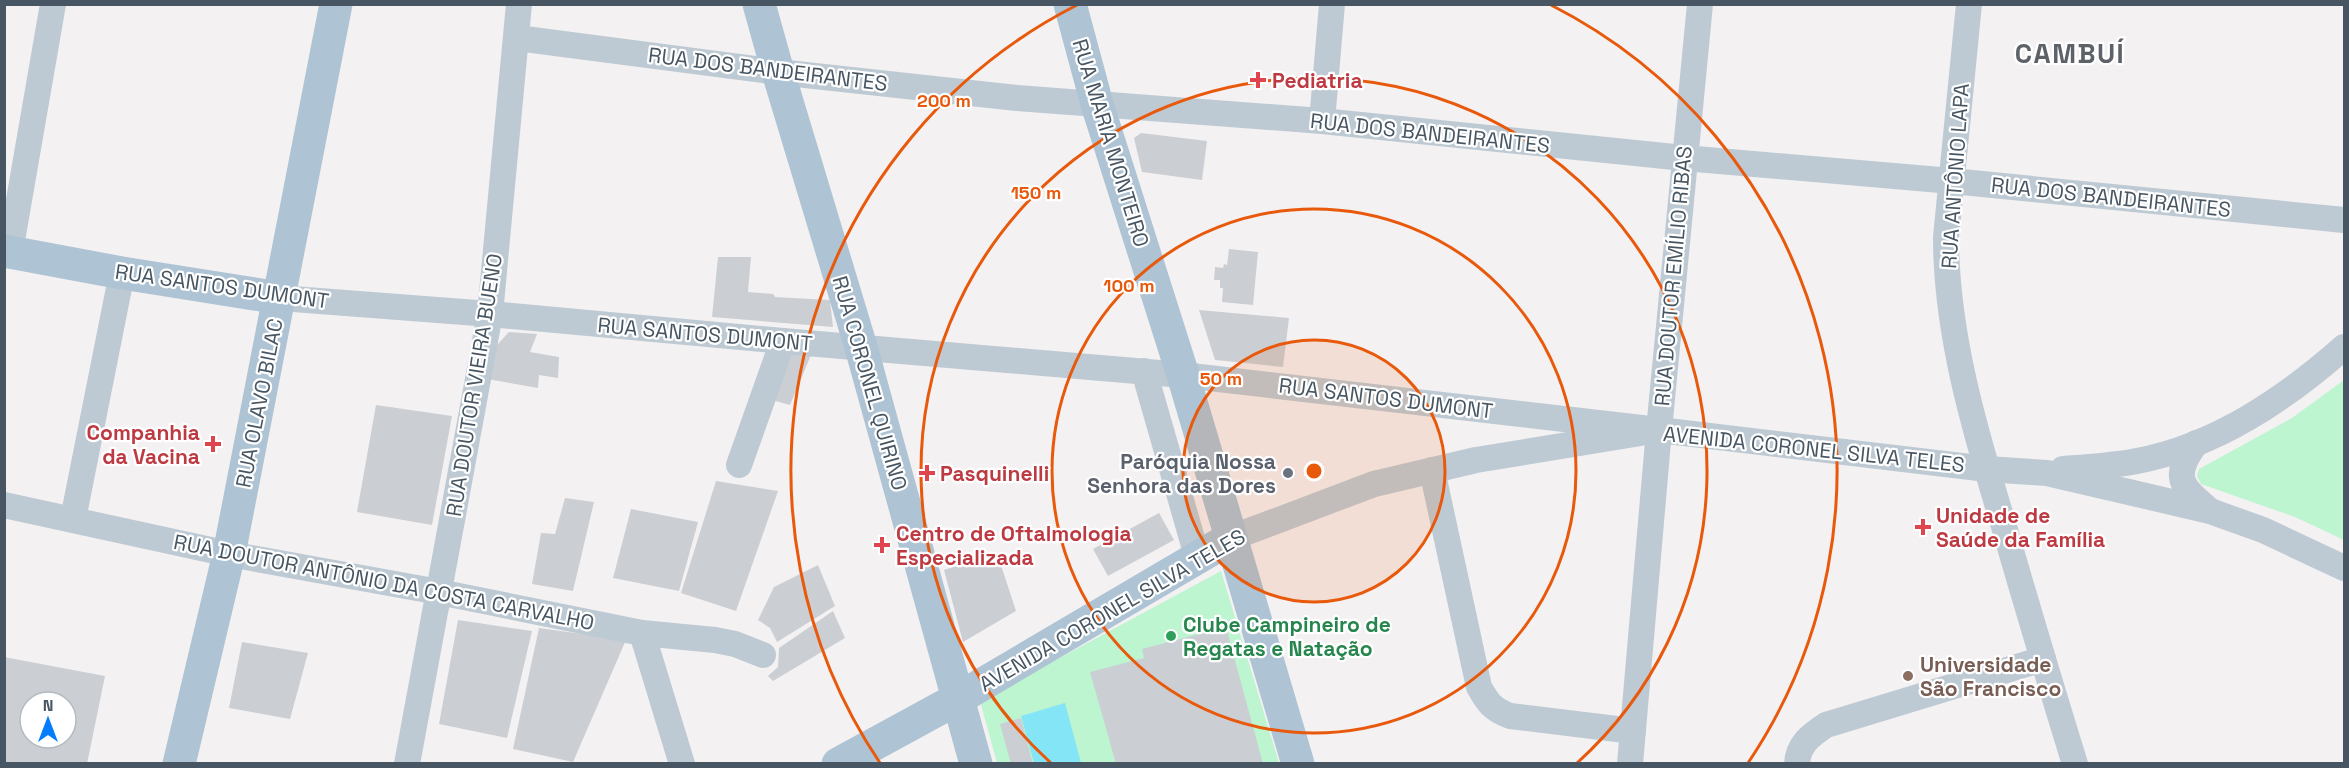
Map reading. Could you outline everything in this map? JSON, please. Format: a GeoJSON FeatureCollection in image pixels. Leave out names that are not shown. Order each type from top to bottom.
{"type":"FeatureCollection","features":[{"type":"Feature","properties":{"kind":"main road","name":"RUA OLAVO BILAC"},"geometry":{"type":"LineString","coordinates":[[179,764],[229,554],[336,4]]}},
{"type":"Feature","properties":{"kind":"main road","name":"RUA CORONEL QUIRINO"},"geometry":{"type":"LineString","coordinates":[[759,4],[861,347],[976,764]]}},
{"type":"Feature","properties":{"kind":"main road","name":"RUA MARIA MONTEIRO"},"geometry":{"type":"LineString","coordinates":[[1070,4],[1097,104],[1183,375],[1298,764]]}},
{"type":"Feature","properties":{"kind":"main road","name":"RUA SANTOS DUMONT"},"geometry":{"type":"LineString","coordinates":[[7,251],[122,273],[280,298]]}},
{"type":"Feature","properties":{"kind":"main road","name":"AVENIDA CORONEL SILVA TELES"},"geometry":{"type":"LineString","coordinates":[[838,764],[958,698],[1231,538]]}},
{"type":"Feature","properties":{"kind":"street"},"geometry":{"type":"LineString","coordinates":[[7,251],[53,4]]}},
{"type":"Feature","properties":{"kind":"street","name":"RUA DOUTOR VIEIRA BUENO"},"geometry":{"type":"LineString","coordinates":[[407,764],[490,314],[519,4]]}},
{"type":"Feature","properties":{"kind":"street"},"geometry":{"type":"LineString","coordinates":[[1322,121],[1332,4]]}},
{"type":"Feature","properties":{"kind":"street","name":"RUA DOUTOR EMÍLIO RIBAS"},"geometry":{"type":"LineString","coordinates":[[1630,764],[1700,4]]}},
{"type":"Feature","properties":{"kind":"street","name":"RUA ANTÔNIO LAPA"},"geometry":{"type":"LineString","coordinates":[[1969,4],[1946,237],[1949,299],[1962,371],[1987,469],[2075,764]]}},
{"type":"Feature","properties":{"kind":"street","name":"RUA DOS BANDEIRANTES"},"geometry":{"type":"LineString","coordinates":[[517,38],[778,72],[1097,104],[1322,121],[1684,159],[1952,181],[2344,220]]}},
{"type":"Feature","properties":{"kind":"street"},"geometry":{"type":"LineString","coordinates":[[73,519],[122,273]]}},
{"type":"Feature","properties":{"kind":"street","name":"RUA SANTOS DUMONT"},"geometry":{"type":"LineString","coordinates":[[280,298],[1143,371],[1659,430]]}},
{"type":"Feature","properties":{"kind":"street"},"geometry":{"type":"LineString","coordinates":[[739,465],[783,341]]}},
{"type":"Feature","properties":{"kind":"street"},"geometry":{"type":"LineString","coordinates":[[2033,471],[2138,461],[2196,443],[2255,414],[2305,381],[2344,346]]}},
{"type":"Feature","properties":{"kind":"street"},"geometry":{"type":"LineString","coordinates":[[1143,371],[1197,556]]}},
{"type":"Feature","properties":{"kind":"street"},"geometry":{"type":"LineString","coordinates":[[1496,411],[1505,420],[1511,435],[1510,443],[1499,456]]}},
{"type":"Feature","properties":{"kind":"street","name":"AVENIDA CORONEL SILVA TELES"},"geometry":{"type":"LineString","coordinates":[[1231,538],[1374,484],[1499,456],[1659,430],[1987,469],[2033,471],[2210,512],[2263,530],[2344,568]]}},
{"type":"Feature","properties":{"kind":"street"},"geometry":{"type":"LineString","coordinates":[[2196,443],[2184,460],[2181,471],[2183,482],[2188,493],[2210,512]]}},
{"type":"Feature","properties":{"kind":"street"},"geometry":{"type":"LineString","coordinates":[[1432,470],[1479,687],[1486,699],[1495,710],[1510,716],[1633,731]]}},
{"type":"Feature","properties":{"kind":"street","name":"RUA DOUTOR ANTÔNIO DA COSTA CARVALHO"},"geometry":{"type":"LineString","coordinates":[[4,505],[229,554],[440,592],[642,633],[715,640],[735,644],[763,655]]}},
{"type":"Feature","properties":{"kind":"street"},"geometry":{"type":"LineString","coordinates":[[642,633],[681,764]]}},
{"type":"Feature","properties":{"kind":"street"},"geometry":{"type":"LineString","coordinates":[[1797,764],[1800,748],[1808,736],[1826,725],[2043,659]]}},
{"type":"Feature","properties":{"kind":"green space"},"geometry":{"type":"Polygon","coordinates":[[[2344,380],[2344,540],[2295,517],[2201,484],[2197,476],[2199,469],[2292,418],[2344,380]]]}},
{"type":"Feature","properties":{"kind":"green space","name":"Clube Campineiro de Regatas e Natação"},"geometry":{"type":"Polygon","coordinates":[[[1221,571],[1279,763],[997,763],[980,701],[1221,571]]]}},
{"type":"Feature","properties":{"kind":"water"},"geometry":{"type":"Polygon","coordinates":[[[1065,703],[1081,763],[1034,763],[1021,716],[1065,703]]]}},
{"type":"Feature","properties":{"kind":"building"},"geometry":{"type":"Polygon","coordinates":[[[1141,133],[1207,141],[1202,180],[1142,172],[1134,138],[1141,133]]]}},
{"type":"Feature","properties":{"kind":"building"},"geometry":{"type":"Polygon","coordinates":[[[1229,249],[1258,252],[1253,305],[1222,302],[1223,288],[1220,288],[1220,280],[1214,280],[1215,267],[1223,268],[1224,264],[1227,265],[1229,249]]]}},
{"type":"Feature","properties":{"kind":"building"},"geometry":{"type":"Polygon","coordinates":[[[718,257],[751,257],[748,292],[773,294],[775,297],[830,300],[833,327],[712,317],[718,257]]]}},
{"type":"Feature","properties":{"kind":"building"},"geometry":{"type":"Polygon","coordinates":[[[1199,310],[1289,318],[1283,367],[1215,360],[1199,310]]]}},
{"type":"Feature","properties":{"kind":"building"},"geometry":{"type":"Polygon","coordinates":[[[509,332],[537,334],[530,352],[559,357],[558,378],[539,375],[538,388],[487,379],[496,346],[509,332]]]}},
{"type":"Feature","properties":{"kind":"building"},"geometry":{"type":"Polygon","coordinates":[[[793,352],[811,355],[790,405],[772,400],[793,352]]]}},
{"type":"Feature","properties":{"kind":"building"},"geometry":{"type":"Polygon","coordinates":[[[376,405],[452,416],[432,525],[357,512],[376,405]]]}},
{"type":"Feature","properties":{"kind":"building"},"geometry":{"type":"Polygon","coordinates":[[[716,481],[778,491],[736,611],[681,593],[716,481]]]}},
{"type":"Feature","properties":{"kind":"building"},"geometry":{"type":"Polygon","coordinates":[[[565,498],[594,502],[573,591],[532,584],[541,533],[555,534],[565,498]]]}},
{"type":"Feature","properties":{"kind":"building"},"geometry":{"type":"Polygon","coordinates":[[[631,509],[698,522],[679,591],[613,578],[631,509]]]}},
{"type":"Feature","properties":{"kind":"building"},"geometry":{"type":"Polygon","coordinates":[[[1159,513],[1174,540],[1108,576],[1093,549],[1159,513]]]}},
{"type":"Feature","properties":{"kind":"building"},"geometry":{"type":"Polygon","coordinates":[[[997,553],[1016,611],[963,642],[944,570],[997,553]]]}},
{"type":"Feature","properties":{"kind":"building"},"geometry":{"type":"Polygon","coordinates":[[[818,565],[835,606],[777,642],[770,628],[758,620],[774,587],[818,565]]]}},
{"type":"Feature","properties":{"kind":"building"},"geometry":{"type":"Polygon","coordinates":[[[833,611],[845,638],[773,681],[768,676],[778,667],[779,648],[833,611]]]}},
{"type":"Feature","properties":{"kind":"building"},"geometry":{"type":"Polygon","coordinates":[[[458,620],[532,631],[507,738],[439,724],[458,620]]]}},
{"type":"Feature","properties":{"kind":"building"},"geometry":{"type":"Polygon","coordinates":[[[1226,627],[1263,764],[1116,764],[1090,672],[1144,658],[1142,649],[1226,627]]]}},
{"type":"Feature","properties":{"kind":"building"},"geometry":{"type":"Polygon","coordinates":[[[539,628],[626,640],[573,762],[513,749],[539,628]]]}},
{"type":"Feature","properties":{"kind":"building"},"geometry":{"type":"Polygon","coordinates":[[[242,642],[308,653],[290,719],[229,708],[242,642]]]}},
{"type":"Feature","properties":{"kind":"building"},"geometry":{"type":"Polygon","coordinates":[[[4,657],[105,676],[87,764],[4,764],[4,657]]]}},
{"type":"Feature","properties":{"kind":"building"},"geometry":{"type":"Polygon","coordinates":[[[1021,718],[1033,764],[1011,764],[1000,724],[1021,718]]]}},
{"type":"Feature","properties":{"kind":"place","name":"Pediatria"},"geometry":{"type":"Point","coordinates":[1258,80]}},
{"type":"Feature","properties":{"kind":"place","name":"Companhia da Vacina"},"geometry":{"type":"Point","coordinates":[213,444]}},
{"type":"Feature","properties":{"kind":"place","name":"Pasquinelli"},"geometry":{"type":"Point","coordinates":[927,473]}},
{"type":"Feature","properties":{"kind":"place","name":"Paróquia Nossa Senhora das Dores"},"geometry":{"type":"Point","coordinates":[1288,473]}},
{"type":"Feature","properties":{"kind":"place","name":"Unidade de Saúde da Família"},"geometry":{"type":"Point","coordinates":[1923,527]}},
{"type":"Feature","properties":{"kind":"place","name":"Centro de Oftalmologia Especializada"},"geometry":{"type":"Point","coordinates":[882,545]}},
{"type":"Feature","properties":{"kind":"place","name":"Clube Campineiro de Regatas e Natação"},"geometry":{"type":"Point","coordinates":[1171,636]}},
{"type":"Feature","properties":{"kind":"place","name":"Universidade São Francisco"},"geometry":{"type":"Point","coordinates":[1908,676]}},
{"type":"Feature","properties":{"kind":"district","name":"CAMBUÍ"},"geometry":{"type":"Point","coordinates":[2070,53]}}]}
